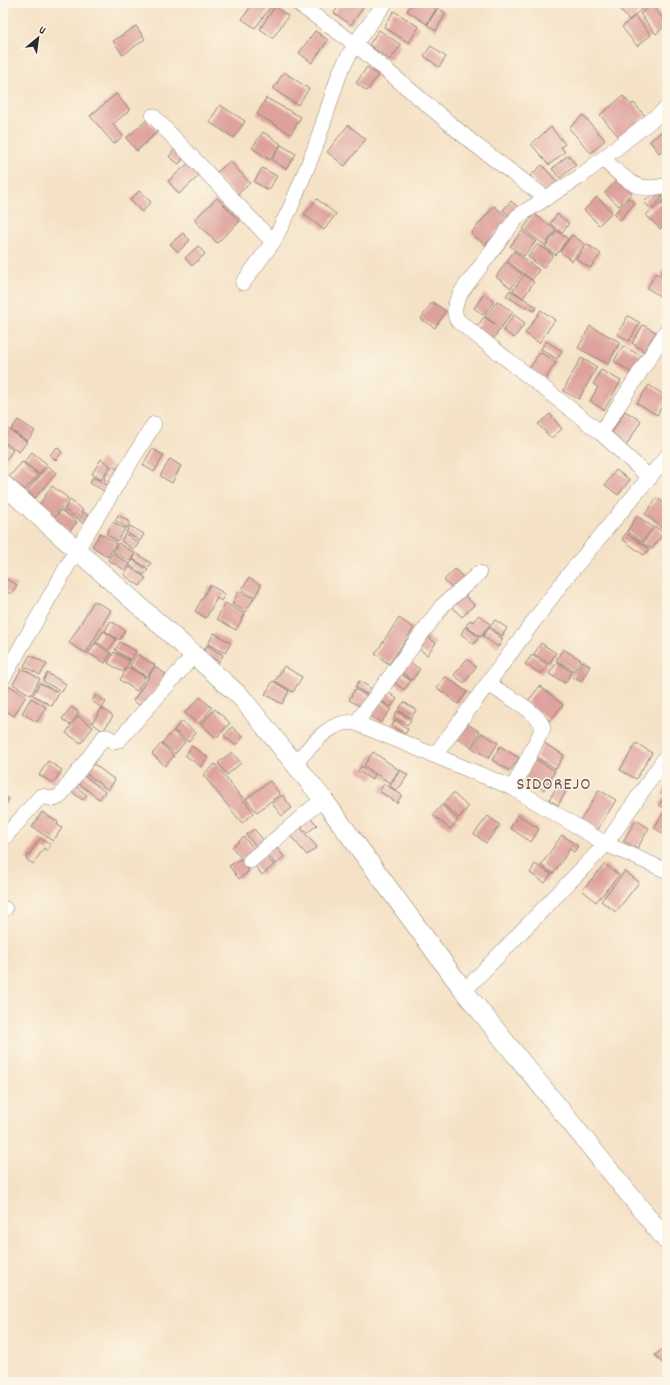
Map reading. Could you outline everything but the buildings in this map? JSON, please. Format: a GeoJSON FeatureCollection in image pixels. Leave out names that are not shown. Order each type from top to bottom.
{"type":"FeatureCollection","features":[{"type":"Feature","properties":{"kind":"main road"},"geometry":{"type":"LineString","coordinates":[[3,484],[76,551],[241,697],[322,799],[464,991],[667,1241]]}},
{"type":"Feature","properties":{"kind":"street"},"geometry":{"type":"LineString","coordinates":[[297,3],[355,44],[473,143],[546,198]]}},
{"type":"Feature","properties":{"kind":"street"},"geometry":{"type":"LineString","coordinates":[[244,283],[273,242],[290,209],[315,148],[340,72],[355,44],[385,3]]}},
{"type":"Feature","properties":{"kind":"street"},"geometry":{"type":"LineString","coordinates":[[650,478],[601,433],[457,320],[453,313],[455,303],[462,291],[518,216],[581,176],[667,108]]}},
{"type":"Feature","properties":{"kind":"street"},"geometry":{"type":"LineString","coordinates":[[153,116],[273,242]]}},
{"type":"Feature","properties":{"kind":"street"},"geometry":{"type":"LineString","coordinates":[[603,159],[630,183],[644,188],[657,188],[667,185]]}},
{"type":"Feature","properties":{"kind":"street"},"geometry":{"type":"LineString","coordinates":[[601,433],[667,330]]}},
{"type":"Feature","properties":{"kind":"street"},"geometry":{"type":"LineString","coordinates":[[3,678],[76,551],[154,424]]}},
{"type":"Feature","properties":{"kind":"street"},"geometry":{"type":"LineString","coordinates":[[435,755],[565,579],[667,456]]}},
{"type":"Feature","properties":{"kind":"street"},"geometry":{"type":"LineString","coordinates":[[356,723],[442,606],[479,573]]}},
{"type":"Feature","properties":{"kind":"street"},"geometry":{"type":"LineString","coordinates":[[3,839],[41,796],[54,799],[60,796],[104,737],[114,741],[119,740],[194,656]]}},
{"type":"Feature","properties":{"kind":"street"},"geometry":{"type":"LineString","coordinates":[[488,684],[542,722],[543,728],[513,788]]}},
{"type":"Feature","properties":{"kind":"street"},"geometry":{"type":"LineString","coordinates":[[294,764],[335,725],[349,722],[356,723],[513,788],[606,844],[667,871]]}},
{"type":"Feature","properties":{"kind":"street"},"geometry":{"type":"LineString","coordinates":[[464,991],[606,844],[667,755]]}},
{"type":"Feature","properties":{"kind":"street"},"geometry":{"type":"LineString","coordinates":[[250,861],[322,799]]}},
{"type":"Feature","properties":{"kind":"district","name":"SIDOREJO"},"geometry":{"type":"Point","coordinates":[554,783]}}]}
